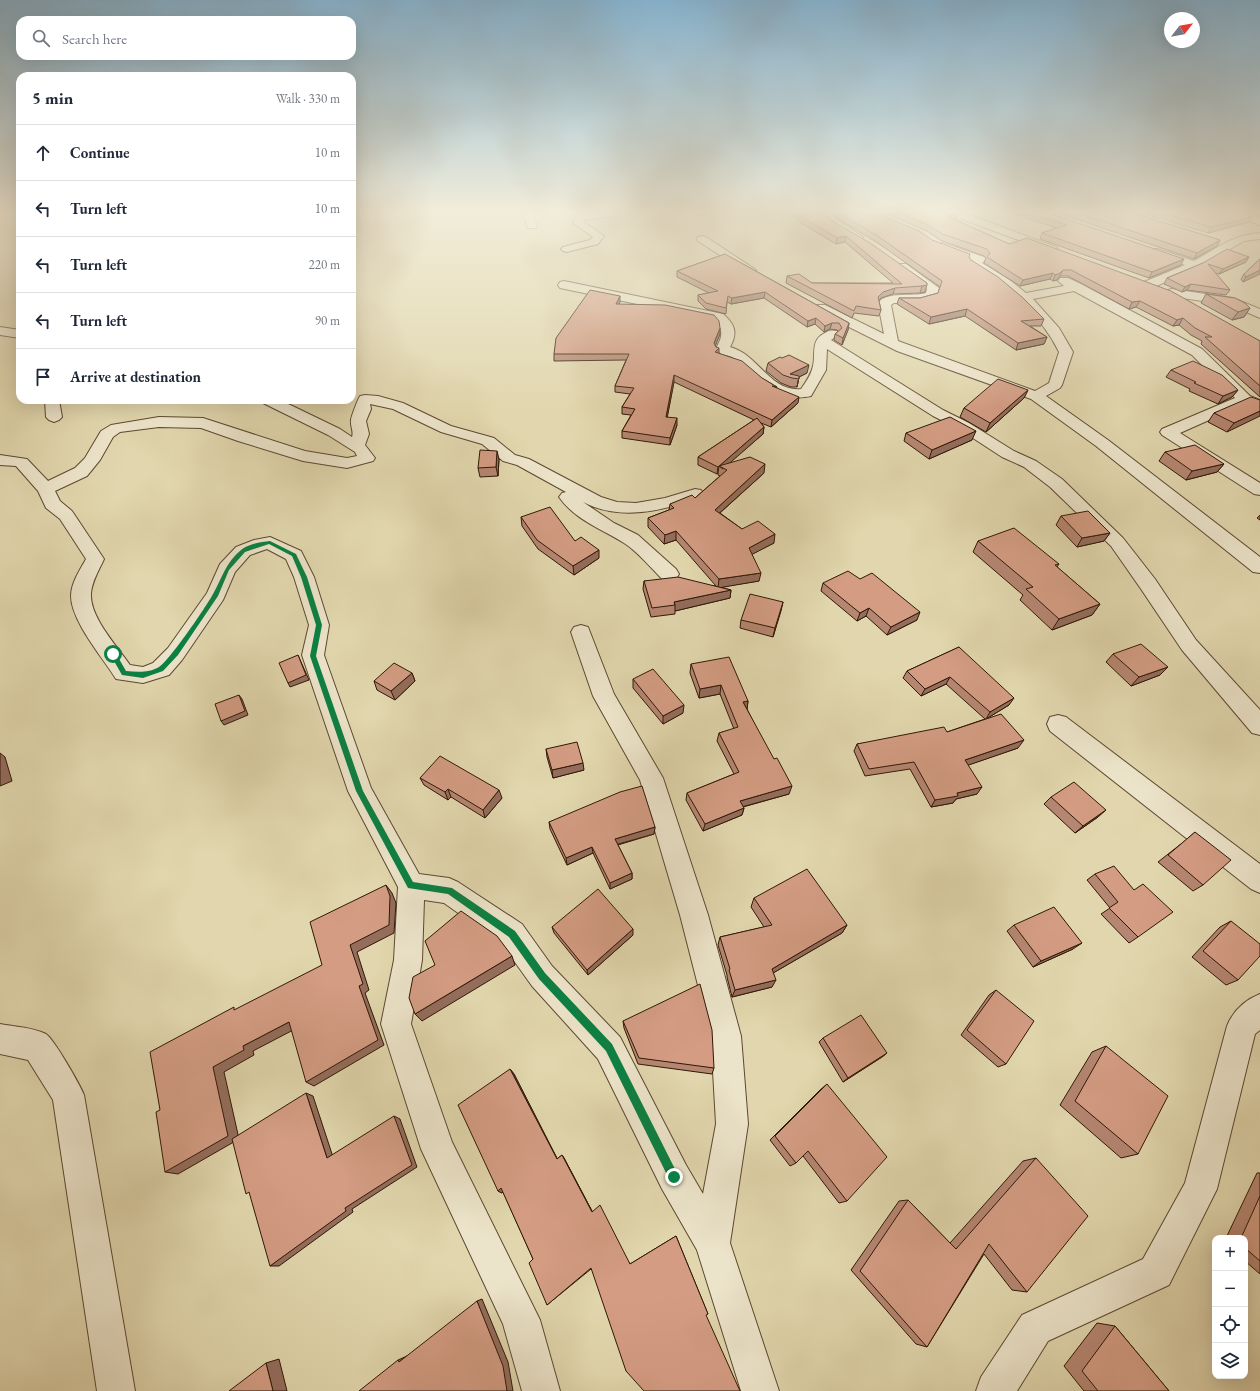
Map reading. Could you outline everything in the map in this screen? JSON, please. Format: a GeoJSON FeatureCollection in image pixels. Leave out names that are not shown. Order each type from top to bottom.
{"type":"FeatureCollection","features":[{"type":"Feature","properties":{"kind":"street"},"geometry":{"type":"LineString","coordinates":[[892,343],[884,303],[892,299],[918,299],[932,295],[933,288],[919,278]]}},
{"type":"Feature","properties":{"kind":"street"},"geometry":{"type":"LineString","coordinates":[[1000,278],[1024,296],[1053,329],[1066,352],[1055,385],[1036,396]]}},
{"type":"Feature","properties":{"kind":"street"},"geometry":{"type":"LineString","coordinates":[[1148,285],[1165,278]]}},
{"type":"Feature","properties":{"kind":"street"},"geometry":{"type":"LineString","coordinates":[[1134,279],[1172,293],[1233,302],[1260,314]]}},
{"type":"Feature","properties":{"kind":"street"},"geometry":{"type":"LineString","coordinates":[[1064,281],[1197,352],[1245,399],[1260,405]]}},
{"type":"Feature","properties":{"kind":"street"},"geometry":{"type":"LineString","coordinates":[[564,286],[718,317],[726,323],[729,329],[728,339],[722,350],[734,352],[743,358],[768,382],[784,393],[796,395],[806,393],[820,367],[819,348],[826,337],[840,331],[863,329]]}},
{"type":"Feature","properties":{"kind":"street"},"geometry":{"type":"LineString","coordinates":[[1024,296],[1077,287]]}},
{"type":"Feature","properties":{"kind":"street"},"geometry":{"type":"LineString","coordinates":[[1172,293],[1204,311]]}},
{"type":"Feature","properties":{"kind":"street"},"geometry":{"type":"LineString","coordinates":[[808,301],[892,343],[1036,396],[1102,442],[1260,567]]}},
{"type":"Feature","properties":{"kind":"street"},"geometry":{"type":"LineString","coordinates":[[0,331],[16,333]]}},
{"type":"Feature","properties":{"kind":"street"},"geometry":{"type":"LineString","coordinates":[[823,341],[938,413],[964,426],[1008,454],[1030,464],[1056,482],[1117,542],[1148,584],[1189,645],[1260,726]]}},
{"type":"Feature","properties":{"kind":"street"},"geometry":{"type":"LineString","coordinates":[[357,446],[361,434],[358,421],[365,399],[378,400],[398,406],[446,429],[488,441],[509,458],[523,462],[595,501],[636,508],[668,503],[695,494]]}},
{"type":"Feature","properties":{"kind":"street"},"geometry":{"type":"LineString","coordinates":[[1245,399],[1168,432],[1260,490]]}},
{"type":"Feature","properties":{"kind":"street"},"geometry":{"type":"LineString","coordinates":[[52,404],[54,417]]}},
{"type":"Feature","properties":{"kind":"street"},"geometry":{"type":"LineString","coordinates":[[46,489],[81,472],[92,460],[107,434],[116,428],[159,422],[203,423],[244,438],[304,456],[347,463],[367,458],[361,448],[334,432],[276,404]]}},
{"type":"Feature","properties":{"kind":"street"},"geometry":{"type":"LineString","coordinates":[[0,460],[21,462],[46,489],[52,504],[66,515],[95,559],[87,576],[81,596],[85,614],[124,673],[143,675],[161,669],[175,654],[216,595],[227,569],[243,551],[260,544],[270,543],[294,555],[304,577],[319,625],[313,656],[360,791],[411,886],[408,960],[396,1024],[438,1149],[521,1320],[541,1391]]}},
{"type":"Feature","properties":{"kind":"street"},"geometry":{"type":"LineString","coordinates":[[557,481],[563,492],[582,510],[608,527],[632,538],[669,574]]}},
{"type":"Feature","properties":{"kind":"street"},"geometry":{"type":"LineString","coordinates":[[581,632],[604,696],[651,778],[694,915],[726,1036],[732,1124],[712,1243]]}},
{"type":"Feature","properties":{"kind":"street"},"geometry":{"type":"LineString","coordinates":[[1058,724],[1260,880]]}},
{"type":"Feature","properties":{"kind":"street"},"geometry":{"type":"LineString","coordinates":[[411,886],[449,891],[512,934],[542,976],[609,1048],[674,1177],[712,1243],[760,1391]]}},
{"type":"Feature","properties":{"kind":"street"},"geometry":{"type":"LineString","coordinates":[[995,1391],[1035,1328],[1156,1272],[1200,1189],[1242,1026],[1260,1009]]}},
{"type":"Feature","properties":{"kind":"street"},"geometry":{"type":"LineString","coordinates":[[0,1039],[36,1046],[68,1095],[116,1391]]}},
{"type":"Feature","properties":{"kind":"building"},"geometry":{"type":"Polygon","coordinates":[[[691,278],[768,278],[849,323],[843,338],[835,334],[842,328],[839,323],[832,323],[825,326],[816,318],[808,321],[765,292],[732,298],[728,296],[726,308],[706,303],[698,295],[718,291],[691,278]]]}},
{"type":"Feature","properties":{"kind":"building"},"geometry":{"type":"Polygon","coordinates":[[[791,278],[805,278],[812,283],[902,284],[895,278],[920,278],[927,283],[927,285],[895,288],[883,292],[878,297],[881,310],[856,306],[854,311],[791,278]]]}},
{"type":"Feature","properties":{"kind":"building"},"geometry":{"type":"Polygon","coordinates":[[[938,278],[999,278],[1022,297],[1044,319],[1021,321],[1047,337],[1018,343],[967,309],[931,317],[899,298],[920,298],[938,293],[942,281],[938,278]]]}},
{"type":"Feature","properties":{"kind":"building"},"geometry":{"type":"Polygon","coordinates":[[[1020,278],[1032,278],[1023,280],[1020,278]]]}},
{"type":"Feature","properties":{"kind":"building"},"geometry":{"type":"Polygon","coordinates":[[[1086,278],[1135,278],[1171,291],[1260,341],[1260,386],[1205,337],[1212,337],[1195,328],[1183,318],[1177,320],[1140,301],[1132,302],[1086,278]]]}},
{"type":"Feature","properties":{"kind":"building"},"geometry":{"type":"Polygon","coordinates":[[[1167,278],[1220,278],[1230,290],[1191,284],[1185,287],[1167,278]]]}},
{"type":"Feature","properties":{"kind":"building"},"geometry":{"type":"Polygon","coordinates":[[[590,290],[620,296],[616,304],[665,305],[714,315],[719,321],[720,328],[714,343],[716,347],[719,348],[715,352],[742,361],[762,378],[777,387],[772,386],[799,397],[772,420],[674,375],[666,417],[677,418],[670,438],[622,431],[635,409],[622,407],[634,388],[615,386],[629,354],[554,354],[556,338],[590,290]]]}},
{"type":"Feature","properties":{"kind":"building"},"geometry":{"type":"Polygon","coordinates":[[[1206,294],[1235,298],[1245,303],[1250,308],[1238,312],[1206,294]]]}},
{"type":"Feature","properties":{"kind":"building"},"geometry":{"type":"Polygon","coordinates":[[[789,355],[809,365],[790,374],[799,376],[799,379],[783,375],[768,363],[780,357],[782,358],[789,355]]]}},
{"type":"Feature","properties":{"kind":"building"},"geometry":{"type":"Polygon","coordinates":[[[1193,361],[1222,375],[1238,390],[1223,396],[1194,383],[1196,382],[1171,370],[1193,361]]]}},
{"type":"Feature","properties":{"kind":"building"},"geometry":{"type":"Polygon","coordinates":[[[998,379],[1028,390],[990,423],[964,408],[998,379]]]}},
{"type":"Feature","properties":{"kind":"building"},"geometry":{"type":"Polygon","coordinates":[[[1251,397],[1260,400],[1260,411],[1234,423],[1214,413],[1251,397]]]}},
{"type":"Feature","properties":{"kind":"building"},"geometry":{"type":"Polygon","coordinates":[[[950,417],[976,431],[932,450],[906,433],[950,417]]]}},
{"type":"Feature","properties":{"kind":"building"},"geometry":{"type":"Polygon","coordinates":[[[757,418],[764,427],[718,467],[698,457],[757,418]]]}},
{"type":"Feature","properties":{"kind":"building"},"geometry":{"type":"Polygon","coordinates":[[[1195,445],[1224,464],[1192,471],[1165,452],[1195,445]]]}},
{"type":"Feature","properties":{"kind":"building"},"geometry":{"type":"Polygon","coordinates":[[[480,450],[497,451],[496,467],[478,468],[480,450]]]}},
{"type":"Feature","properties":{"kind":"building"},"geometry":{"type":"Polygon","coordinates":[[[750,457],[765,464],[715,510],[742,529],[758,521],[775,534],[749,548],[761,573],[719,579],[676,531],[665,535],[648,518],[674,508],[670,504],[692,495],[695,498],[727,470],[719,466],[750,457]]]}},
{"type":"Feature","properties":{"kind":"building"},"geometry":{"type":"Polygon","coordinates":[[[550,507],[575,541],[581,537],[599,550],[573,566],[537,540],[521,517],[550,507]]]}},
{"type":"Feature","properties":{"kind":"building"},"geometry":{"type":"Polygon","coordinates":[[[1088,511],[1110,533],[1082,538],[1061,516],[1088,511]]]}},
{"type":"Feature","properties":{"kind":"building"},"geometry":{"type":"Polygon","coordinates":[[[1014,528],[1059,564],[1055,565],[1100,604],[1059,619],[1026,589],[1033,587],[978,541],[1014,528]]]}},
{"type":"Feature","properties":{"kind":"building"},"geometry":{"type":"Polygon","coordinates":[[[848,571],[860,579],[872,573],[920,612],[891,627],[869,608],[860,613],[823,583],[848,571]]]}},
{"type":"Feature","properties":{"kind":"building"},"geometry":{"type":"Polygon","coordinates":[[[678,577],[731,590],[674,602],[675,605],[652,608],[644,581],[678,577]]]}},
{"type":"Feature","properties":{"kind":"building"},"geometry":{"type":"Polygon","coordinates":[[[750,594],[783,602],[775,628],[741,620],[750,594]]]}},
{"type":"Feature","properties":{"kind":"building"},"geometry":{"type":"Polygon","coordinates":[[[1141,644],[1168,667],[1139,677],[1113,654],[1141,644]]]}},
{"type":"Feature","properties":{"kind":"building"},"geometry":{"type":"Polygon","coordinates":[[[959,647],[1014,698],[990,712],[950,677],[925,689],[907,671],[959,647]]]}},
{"type":"Feature","properties":{"kind":"building"},"geometry":{"type":"Polygon","coordinates":[[[298,655],[306,675],[288,683],[279,663],[298,655]]]}},
{"type":"Feature","properties":{"kind":"building"},"geometry":{"type":"Polygon","coordinates":[[[729,657],[748,701],[743,702],[774,759],[777,758],[792,786],[740,801],[744,808],[705,824],[687,793],[739,772],[719,733],[738,727],[721,685],[700,689],[691,664],[729,657]]]}},
{"type":"Feature","properties":{"kind":"building"},"geometry":{"type":"Polygon","coordinates":[[[394,663],[412,673],[391,691],[374,681],[394,663]]]}},
{"type":"Feature","properties":{"kind":"building"},"geometry":{"type":"Polygon","coordinates":[[[653,669],[684,705],[663,716],[633,679],[653,669]]]}},
{"type":"Feature","properties":{"kind":"building"},"geometry":{"type":"Polygon","coordinates":[[[239,695],[245,711],[221,721],[215,704],[239,695]]]}},
{"type":"Feature","properties":{"kind":"building"},"geometry":{"type":"Polygon","coordinates":[[[1001,714],[1024,740],[965,760],[982,787],[957,793],[958,796],[935,800],[914,762],[869,769],[857,744],[944,727],[947,732],[1001,714]]]}},
{"type":"Feature","properties":{"kind":"building"},"geometry":{"type":"Polygon","coordinates":[[[577,742],[583,763],[552,770],[546,749],[577,742]]]}},
{"type":"Feature","properties":{"kind":"building"},"geometry":{"type":"Polygon","coordinates":[[[440,756],[499,790],[483,810],[448,789],[445,792],[420,778],[440,756]]]}},
{"type":"Feature","properties":{"kind":"building"},"geometry":{"type":"Polygon","coordinates":[[[1074,782],[1106,810],[1083,826],[1051,797],[1074,782]]]}},
{"type":"Feature","properties":{"kind":"building"},"geometry":{"type":"Polygon","coordinates":[[[642,786],[655,827],[615,839],[632,873],[610,883],[592,847],[566,858],[549,822],[620,792],[642,786]]]}},
{"type":"Feature","properties":{"kind":"building"},"geometry":{"type":"Polygon","coordinates":[[[1195,832],[1231,860],[1203,885],[1168,855],[1195,832]]]}},
{"type":"Feature","properties":{"kind":"building"},"geometry":{"type":"Polygon","coordinates":[[[1114,866],[1134,890],[1143,884],[1173,912],[1138,937],[1109,908],[1118,902],[1095,874],[1114,866]]]}},
{"type":"Feature","properties":{"kind":"building"},"geometry":{"type":"Polygon","coordinates":[[[807,869],[847,925],[772,969],[776,980],[735,990],[720,937],[772,925],[754,898],[807,869]]]}},
{"type":"Feature","properties":{"kind":"building"},"geometry":{"type":"Polygon","coordinates":[[[386,885],[390,896],[389,925],[350,945],[363,984],[359,986],[378,1040],[306,1082],[289,1022],[243,1046],[244,1050],[213,1067],[228,1136],[165,1172],[156,1112],[160,1110],[150,1052],[234,1007],[234,1010],[322,965],[310,922],[386,885]]]}},
{"type":"Feature","properties":{"kind":"building"},"geometry":{"type":"Polygon","coordinates":[[[598,889],[633,929],[587,970],[552,927],[598,889]]]}},
{"type":"Feature","properties":{"kind":"building"},"geometry":{"type":"Polygon","coordinates":[[[1054,907],[1082,943],[1041,961],[1014,925],[1054,907]]]}},
{"type":"Feature","properties":{"kind":"building"},"geometry":{"type":"Polygon","coordinates":[[[461,911],[497,936],[512,956],[415,1014],[409,998],[413,977],[435,965],[425,941],[461,911]]]}},
{"type":"Feature","properties":{"kind":"building"},"geometry":{"type":"Polygon","coordinates":[[[1231,921],[1260,944],[1260,956],[1238,980],[1203,951],[1231,921]]]}},
{"type":"Feature","properties":{"kind":"building"},"geometry":{"type":"Polygon","coordinates":[[[700,984],[712,1030],[714,1068],[639,1058],[623,1021],[700,984]]]}},
{"type":"Feature","properties":{"kind":"building"},"geometry":{"type":"Polygon","coordinates":[[[996,990],[1034,1021],[1006,1064],[967,1030],[996,990]]]}},
{"type":"Feature","properties":{"kind":"building"},"geometry":{"type":"Polygon","coordinates":[[[861,1015],[887,1053],[848,1078],[823,1038],[861,1015]]]}},
{"type":"Feature","properties":{"kind":"building"},"geometry":{"type":"Polygon","coordinates":[[[1106,1046],[1168,1096],[1138,1154],[1075,1101],[1106,1046]]]}},
{"type":"Feature","properties":{"kind":"building"},"geometry":{"type":"Polygon","coordinates":[[[510,1069],[557,1159],[562,1155],[592,1212],[600,1205],[630,1264],[676,1236],[708,1314],[706,1315],[740,1391],[644,1391],[626,1371],[591,1268],[547,1305],[529,1263],[533,1259],[501,1188],[498,1191],[458,1105],[510,1069]]]}},
{"type":"Feature","properties":{"kind":"building"},"geometry":{"type":"Polygon","coordinates":[[[827,1084],[887,1157],[847,1201],[808,1151],[796,1163],[775,1136],[827,1084]]]}},
{"type":"Feature","properties":{"kind":"building"},"geometry":{"type":"Polygon","coordinates":[[[306,1093],[327,1158],[394,1116],[412,1165],[345,1208],[346,1211],[270,1266],[249,1192],[246,1194],[232,1139],[306,1093]]]}},
{"type":"Feature","properties":{"kind":"building"},"geometry":{"type":"Polygon","coordinates":[[[1036,1158],[1088,1216],[1027,1292],[989,1244],[927,1347],[860,1271],[908,1200],[956,1249],[1036,1158]]]}},
{"type":"Feature","properties":{"kind":"building"},"geometry":{"type":"Polygon","coordinates":[[[1260,1196],[1260,1261],[1248,1251],[1248,1235],[1242,1235],[1260,1196]]]}},
{"type":"Feature","properties":{"kind":"building"},"geometry":{"type":"Polygon","coordinates":[[[477,1301],[503,1366],[507,1391],[359,1391],[398,1360],[399,1362],[477,1301]]]}},
{"type":"Feature","properties":{"kind":"building"},"geometry":{"type":"Polygon","coordinates":[[[1115,1326],[1169,1391],[1098,1391],[1082,1371],[1115,1326]]]}},
{"type":"Feature","properties":{"kind":"building"},"geometry":{"type":"Polygon","coordinates":[[[266,1363],[273,1391],[229,1391],[266,1363]]]}},
{"type":"Feature","properties":{"kind":"route"},"geometry":{"type":"LineString","coordinates":[[113,654],[124,673],[143,675],[161,669],[175,654],[216,595],[227,569],[243,551],[260,544],[270,543],[294,555],[304,577],[319,625],[313,656],[360,791],[411,886],[449,891],[512,934],[542,976],[609,1048],[674,1177]]}}]}
